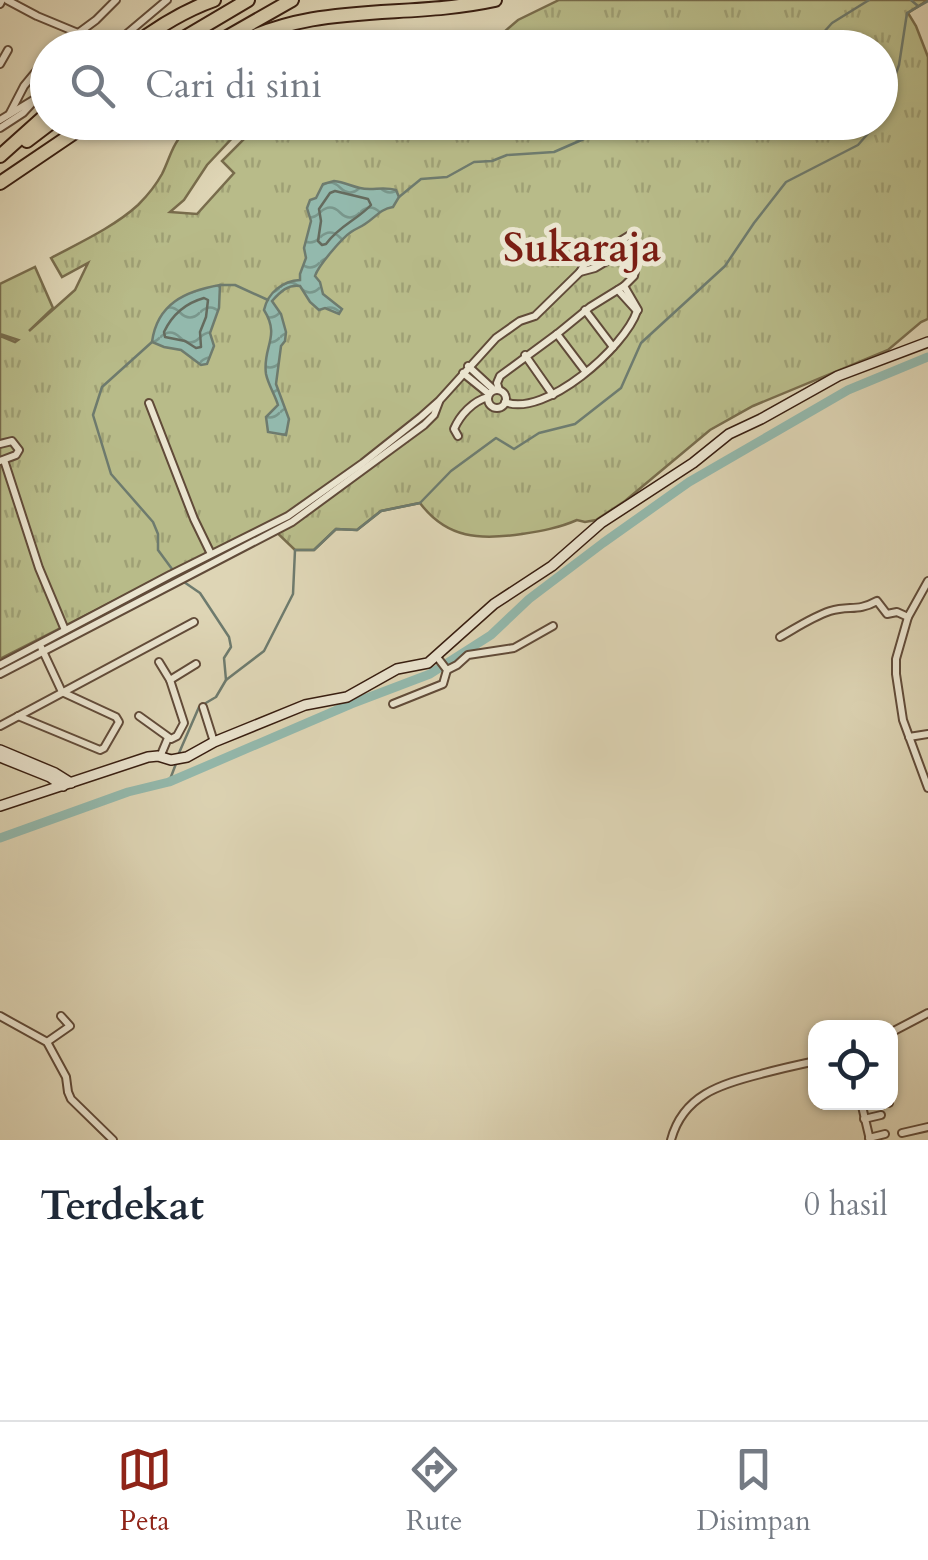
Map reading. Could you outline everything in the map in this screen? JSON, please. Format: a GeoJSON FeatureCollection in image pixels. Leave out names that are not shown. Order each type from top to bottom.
{"type":"FeatureCollection","features":[{"type":"Feature","properties":{"kind":"highway"},"geometry":{"type":"LineString","coordinates":[[155,30],[214,0]]}},
{"type":"Feature","properties":{"kind":"highway"},"geometry":{"type":"LineString","coordinates":[[197,30],[248,0]]}},
{"type":"Feature","properties":{"kind":"highway"},"geometry":{"type":"LineString","coordinates":[[240,30],[292,0]]}},
{"type":"Feature","properties":{"kind":"highway"},"geometry":{"type":"LineString","coordinates":[[267,30],[312,17],[495,0]]}},
{"type":"Feature","properties":{"kind":"highway"},"geometry":{"type":"LineString","coordinates":[[0,158],[30,129]]}},
{"type":"Feature","properties":{"kind":"highway"},"geometry":{"type":"LineString","coordinates":[[0,158],[30,137]]}},
{"type":"Feature","properties":{"kind":"highway"},"geometry":{"type":"LineString","coordinates":[[0,184],[64,140]]}},
{"type":"Feature","properties":{"kind":"highway"},"geometry":{"type":"LineString","coordinates":[[14,174],[77,140]]}},
{"type":"Feature","properties":{"kind":"street"},"geometry":{"type":"LineString","coordinates":[[131,30],[167,0]]}},
{"type":"Feature","properties":{"kind":"street"},"geometry":{"type":"LineString","coordinates":[[3,1],[71,30]]}},
{"type":"Feature","properties":{"kind":"street"},"geometry":{"type":"LineString","coordinates":[[82,30],[112,1]]}},
{"type":"Feature","properties":{"kind":"street"},"geometry":{"type":"LineString","coordinates":[[0,64],[8,50]]}},
{"type":"Feature","properties":{"kind":"street"},"geometry":{"type":"LineString","coordinates":[[10,113],[30,79]]}},
{"type":"Feature","properties":{"kind":"street"},"geometry":{"type":"LineString","coordinates":[[0,120],[30,103]]}},
{"type":"Feature","properties":{"kind":"street"},"geometry":{"type":"LineString","coordinates":[[0,128],[30,105]]}},
{"type":"Feature","properties":{"kind":"street"},"geometry":{"type":"LineString","coordinates":[[0,674],[183,572],[290,519],[439,401],[506,330],[535,316],[586,262],[630,235]]}},
{"type":"Feature","properties":{"kind":"street"},"geometry":{"type":"LineString","coordinates":[[580,272],[596,268],[635,244]]}},
{"type":"Feature","properties":{"kind":"street"},"geometry":{"type":"LineString","coordinates":[[458,436],[454,429],[474,403],[493,393],[505,394],[505,402],[500,407],[493,406],[493,393],[500,376],[621,288],[635,272]]}},
{"type":"Feature","properties":{"kind":"street"},"geometry":{"type":"LineString","coordinates":[[505,402],[521,405],[553,395],[568,387],[613,347],[637,311],[621,288]]}},
{"type":"Feature","properties":{"kind":"street"},"geometry":{"type":"LineString","coordinates":[[586,310],[613,347]]}},
{"type":"Feature","properties":{"kind":"street"},"geometry":{"type":"LineString","coordinates":[[557,334],[585,371]]}},
{"type":"Feature","properties":{"kind":"street"},"geometry":{"type":"LineString","coordinates":[[442,664],[485,611],[729,434],[838,376],[928,342]]}},
{"type":"Feature","properties":{"kind":"street"},"geometry":{"type":"LineString","coordinates":[[525,356],[553,395]]}},
{"type":"Feature","properties":{"kind":"street"},"geometry":{"type":"LineString","coordinates":[[466,369],[493,393]]}},
{"type":"Feature","properties":{"kind":"street"},"geometry":{"type":"LineString","coordinates":[[149,403],[211,554]]}},
{"type":"Feature","properties":{"kind":"street"},"geometry":{"type":"LineString","coordinates":[[0,444],[12,442],[18,448],[16,455],[2,460],[65,630]]}},
{"type":"Feature","properties":{"kind":"street"},"geometry":{"type":"LineString","coordinates":[[183,572],[211,554],[236,547]]}},
{"type":"Feature","properties":{"kind":"street"},"geometry":{"type":"LineString","coordinates":[[0,666],[172,578]]}},
{"type":"Feature","properties":{"kind":"street"},"geometry":{"type":"LineString","coordinates":[[928,580],[908,617],[896,659],[898,700],[928,788]]}},
{"type":"Feature","properties":{"kind":"street"},"geometry":{"type":"LineString","coordinates":[[780,637],[827,612],[863,609],[877,602],[887,614],[896,612],[908,617]]}},
{"type":"Feature","properties":{"kind":"street"},"geometry":{"type":"LineString","coordinates":[[0,726],[194,622]]}},
{"type":"Feature","properties":{"kind":"street"},"geometry":{"type":"LineString","coordinates":[[0,806],[142,759],[170,759],[305,705],[341,699],[397,669],[442,664],[454,667],[468,656],[514,648],[553,626]]}},
{"type":"Feature","properties":{"kind":"street"},"geometry":{"type":"LineString","coordinates":[[18,716],[100,750],[117,726],[118,719],[62,692],[41,648]]}},
{"type":"Feature","properties":{"kind":"street"},"geometry":{"type":"LineString","coordinates":[[138,716],[168,738],[174,738],[184,723],[170,680],[159,662]]}},
{"type":"Feature","properties":{"kind":"street"},"geometry":{"type":"LineString","coordinates":[[170,680],[196,664]]}},
{"type":"Feature","properties":{"kind":"street"},"geometry":{"type":"LineString","coordinates":[[394,704],[441,686],[446,678],[442,664]]}},
{"type":"Feature","properties":{"kind":"street"},"geometry":{"type":"LineString","coordinates":[[78,684],[86,702]]}},
{"type":"Feature","properties":{"kind":"street"},"geometry":{"type":"LineString","coordinates":[[203,707],[214,742]]}},
{"type":"Feature","properties":{"kind":"street"},"geometry":{"type":"LineString","coordinates":[[909,736],[928,734]]}},
{"type":"Feature","properties":{"kind":"street"},"geometry":{"type":"LineString","coordinates":[[168,738],[170,759]]}},
{"type":"Feature","properties":{"kind":"street"},"geometry":{"type":"LineString","coordinates":[[0,753],[56,772],[67,784]]}},
{"type":"Feature","properties":{"kind":"street"},"geometry":{"type":"LineString","coordinates":[[898,1029],[928,1013]]}},
{"type":"Feature","properties":{"kind":"street"},"geometry":{"type":"LineString","coordinates":[[0,1016],[47,1042],[66,1077],[71,1099],[112,1140]]}},
{"type":"Feature","properties":{"kind":"street"},"geometry":{"type":"LineString","coordinates":[[47,1042],[70,1026],[62,1016]]}},
{"type":"Feature","properties":{"kind":"street"},"geometry":{"type":"LineString","coordinates":[[671,1140],[682,1114],[712,1088],[808,1064]]}},
{"type":"Feature","properties":{"kind":"street"},"geometry":{"type":"LineString","coordinates":[[862,1110],[869,1139],[885,1134]]}},
{"type":"Feature","properties":{"kind":"street"},"geometry":{"type":"LineString","coordinates":[[864,1119],[881,1114]]}},
{"type":"Feature","properties":{"kind":"street"},"geometry":{"type":"LineString","coordinates":[[902,1133],[928,1127]]}},
{"type":"Feature","properties":{"kind":"green space"},"geometry":{"type":"Polygon","coordinates":[[[559,0],[928,0],[908,13],[928,57],[928,319],[888,350],[753,406],[710,430],[625,501],[596,520],[577,520],[522,534],[478,536],[441,524],[420,503],[381,511],[357,530],[336,529],[314,550],[295,550],[267,523],[0,659],[0,336],[18,340],[0,334],[0,284],[35,267],[53,308],[29,331],[75,290],[88,263],[62,277],[51,258],[138,205],[160,178],[178,140],[230,140],[207,165],[184,200],[170,212],[197,214],[234,173],[222,161],[243,140],[898,140],[898,30],[506,30],[559,0]]]}},
{"type":"Feature","properties":{"kind":"water"},"geometry":{"type":"Polygon","coordinates":[[[334,181],[364,189],[396,190],[399,197],[393,207],[347,235],[317,271],[315,276],[323,294],[342,309],[339,314],[325,308],[319,310],[300,286],[288,287],[272,301],[286,332],[276,384],[289,419],[286,435],[268,432],[266,417],[278,405],[266,374],[271,328],[264,310],[277,289],[300,280],[311,221],[307,208],[323,184],[334,181]]]}},
{"type":"Feature","properties":{"kind":"water"},"geometry":{"type":"Polygon","coordinates":[[[220,285],[219,308],[210,333],[214,346],[207,364],[201,365],[181,350],[152,342],[166,309],[195,291],[220,285]]]}},
{"type":"Feature","properties":{"kind":"waterway"},"geometry":{"type":"LineString","coordinates":[[826,30],[869,0]]}},
{"type":"Feature","properties":{"kind":"waterway"},"geometry":{"type":"LineString","coordinates":[[911,0],[918,6]]}},
{"type":"Feature","properties":{"kind":"waterway"},"geometry":{"type":"LineString","coordinates":[[898,68],[907,13],[928,1]]}},
{"type":"Feature","properties":{"kind":"waterway"},"geometry":{"type":"LineString","coordinates":[[399,197],[421,179],[447,177],[474,162],[554,152],[582,140]]}},
{"type":"Feature","properties":{"kind":"waterway"},"geometry":{"type":"LineString","coordinates":[[226,680],[264,651],[293,594],[295,550],[314,550],[336,529],[357,530],[381,511],[420,503],[451,471],[496,438],[514,449],[539,433],[575,424],[621,388],[641,343],[725,266],[786,182],[862,140]]}},
{"type":"Feature","properties":{"kind":"waterway"},"geometry":{"type":"LineString","coordinates":[[220,285],[235,285],[268,300]]}},
{"type":"Feature","properties":{"kind":"waterway"},"geometry":{"type":"LineString","coordinates":[[152,342],[102,387],[93,415],[111,474],[153,522],[158,550],[172,569]]}},
{"type":"Feature","properties":{"kind":"waterway"},"geometry":{"type":"LineString","coordinates":[[0,838],[128,792],[169,782],[430,674],[491,635],[529,599],[689,482],[848,390],[928,357]]}},
{"type":"Feature","properties":{"kind":"waterway"},"geometry":{"type":"LineString","coordinates":[[179,753],[199,707],[216,697],[226,680],[224,658],[231,647],[229,637],[200,593],[184,582]]}},
{"type":"Feature","properties":{"kind":"waterway"},"geometry":{"type":"LineString","coordinates":[[169,782],[177,761]]}},
{"type":"Feature","properties":{"kind":"district","name":"Sukaraja"},"geometry":{"type":"Point","coordinates":[582,248]}}]}
